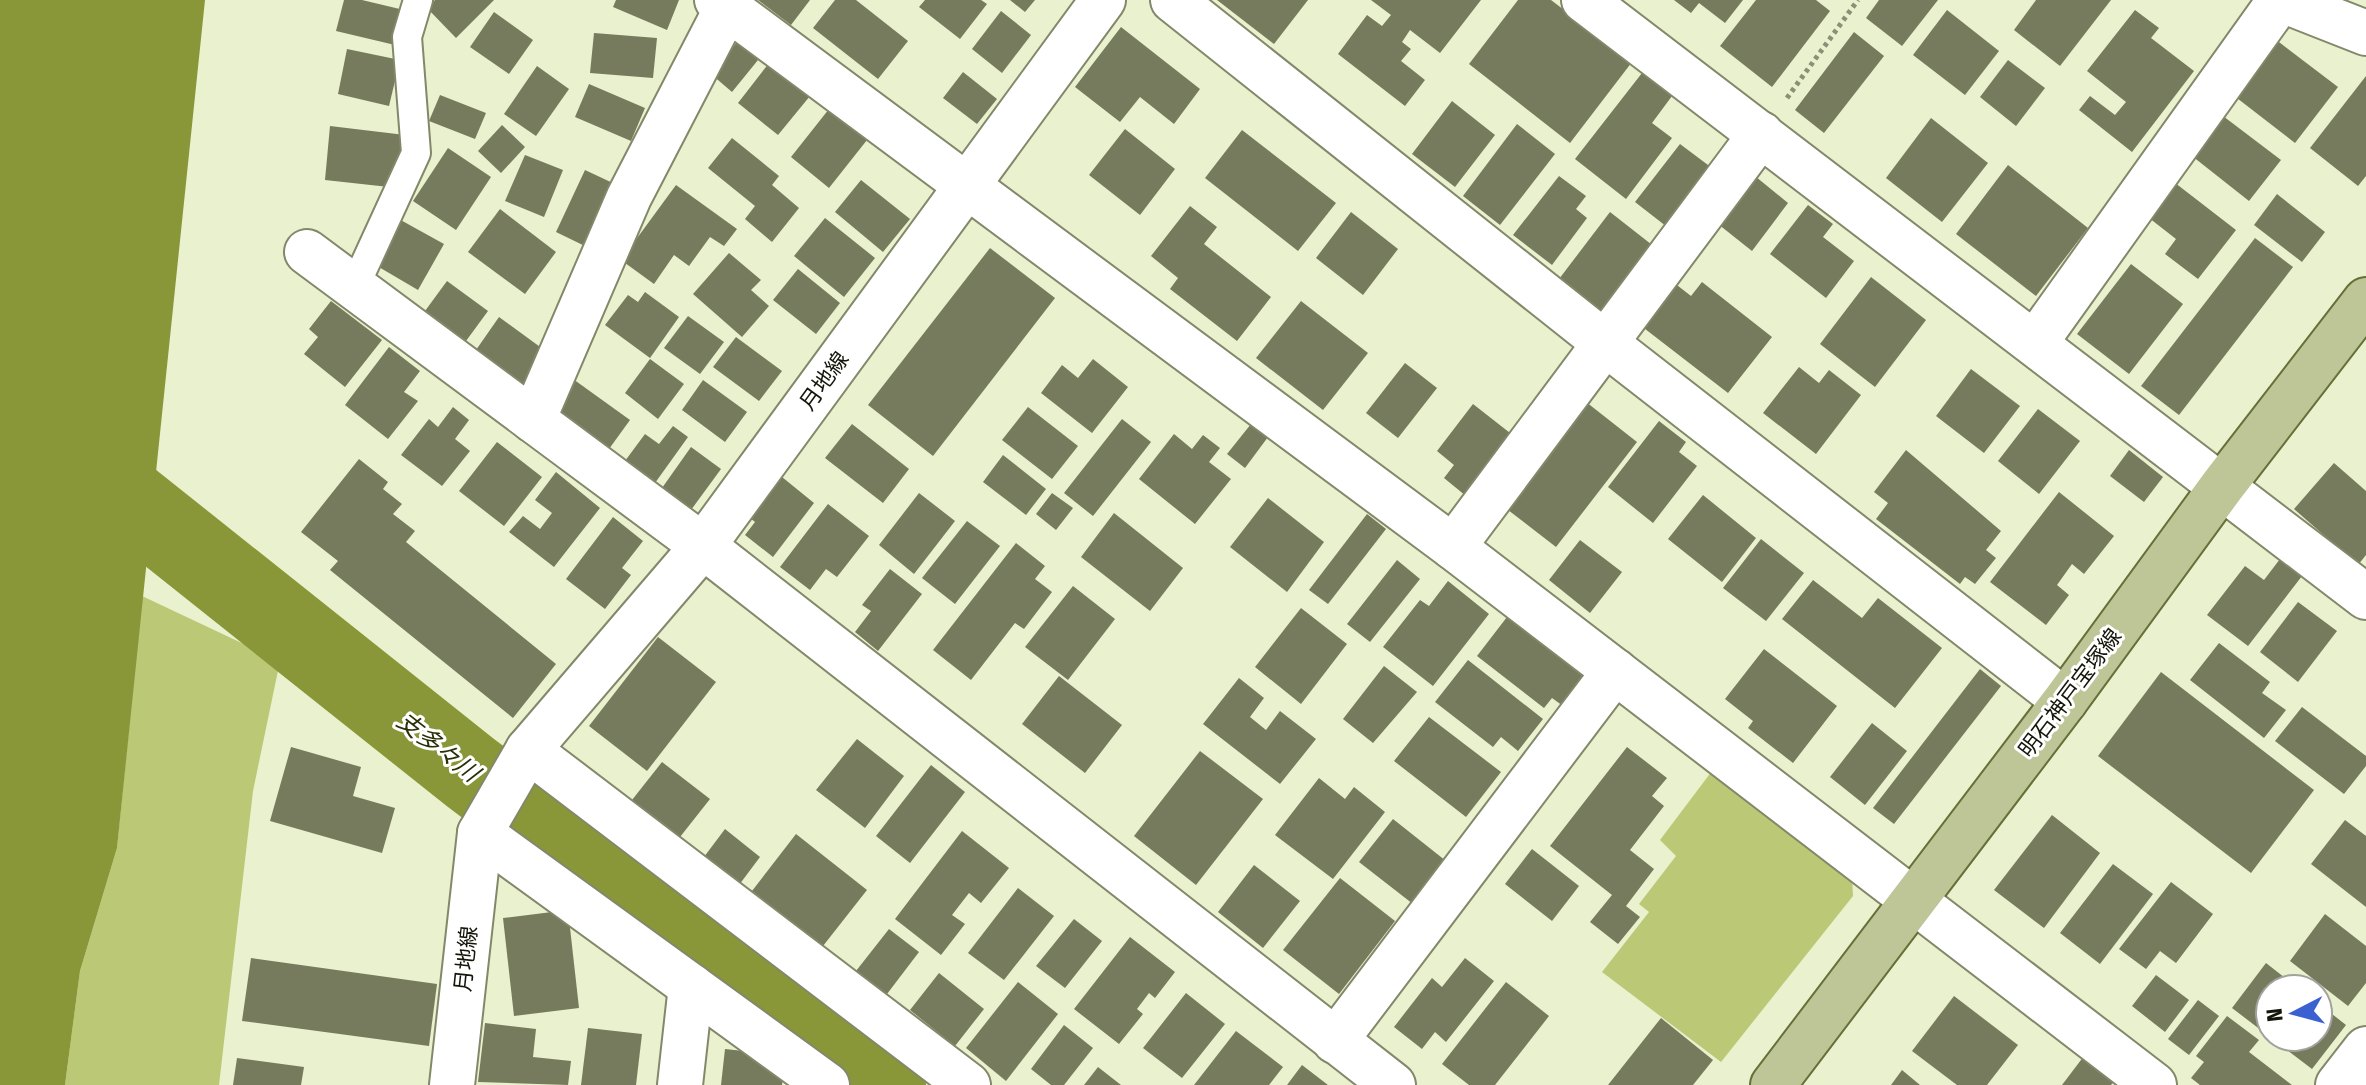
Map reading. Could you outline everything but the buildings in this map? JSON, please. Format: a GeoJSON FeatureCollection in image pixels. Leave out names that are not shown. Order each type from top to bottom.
{"type":"FeatureCollection","features":[{"type":"Feature","properties":{"kind":"main road","name":"明石神戸宝塚線"},"geometry":{"type":"LineString","coordinates":[[1773,1085],[2065,701],[2223,485],[2364,308]]}},
{"type":"Feature","properties":{"kind":"street","name":"月地線"},"geometry":{"type":"LineString","coordinates":[[452,1085],[485,825],[525,756],[703,546],[1103,0]]}},
{"type":"Feature","properties":{"kind":"street"},"geometry":{"type":"LineString","coordinates":[[1173,0],[1605,343],[2065,701]]}},
{"type":"Feature","properties":{"kind":"street"},"geometry":{"type":"LineString","coordinates":[[1584,0],[2366,597]]}},
{"type":"Feature","properties":{"kind":"street"},"geometry":{"type":"LineString","coordinates":[[2035,343],[2281,0],[2366,33]]}},
{"type":"Feature","properties":{"kind":"street"},"geometry":{"type":"LineString","coordinates":[[533,420],[629,197],[725,2],[1453,547],[2154,1085]]}},
{"type":"Feature","properties":{"kind":"street"},"geometry":{"type":"LineString","coordinates":[[1453,547],[1761,134]]}},
{"type":"Feature","properties":{"kind":"street"},"geometry":{"type":"LineString","coordinates":[[307,252],[703,546],[1393,1085]]}},
{"type":"Feature","properties":{"kind":"street"},"geometry":{"type":"LineString","coordinates":[[1335,1041],[1615,671]]}},
{"type":"Feature","properties":{"kind":"street"},"geometry":{"type":"LineString","coordinates":[[525,756],[968,1085]]}},
{"type":"Feature","properties":{"kind":"street"},"geometry":{"type":"LineString","coordinates":[[485,825],[691,986],[827,1085]]}},
{"type":"Feature","properties":{"kind":"street"},"geometry":{"type":"LineString","coordinates":[[680,1085],[691,986]]}},
{"type":"Feature","properties":{"kind":"street"},"geometry":{"type":"LineString","coordinates":[[2338,1085],[2366,1049]]}},
{"type":"Feature","properties":{"kind":"lane"},"geometry":{"type":"LineString","coordinates":[[354,288],[416,153],[407,37],[418,0]]}},
{"type":"Feature","properties":{"kind":"path"},"geometry":{"type":"LineString","coordinates":[[1761,134],[1858,0]]}},
{"type":"Feature","properties":{"kind":"shaded area"},"geometry":{"type":"Polygon","coordinates":[[[0,0],[205,0],[117,848],[80,971],[65,1085],[0,1085],[0,0]]]}},
{"type":"Feature","properties":{"kind":"shaded area"},"geometry":{"type":"Polygon","coordinates":[[[142,596],[280,661],[253,791],[219,1085],[65,1085],[80,971],[117,848],[142,596]]]}},
{"type":"Feature","properties":{"kind":"shaded area"},"geometry":{"type":"Polygon","coordinates":[[[1712,771],[1852,876],[1853,896],[1721,1062],[1602,972],[1649,912],[1639,904],[1676,856],[1660,840],[1712,771]]]}},
{"type":"Feature","properties":{"kind":"waterway","name":"支多々川"},"geometry":{"type":"LineString","coordinates":[[0,398],[471,773],[885,1085]]}}]}
